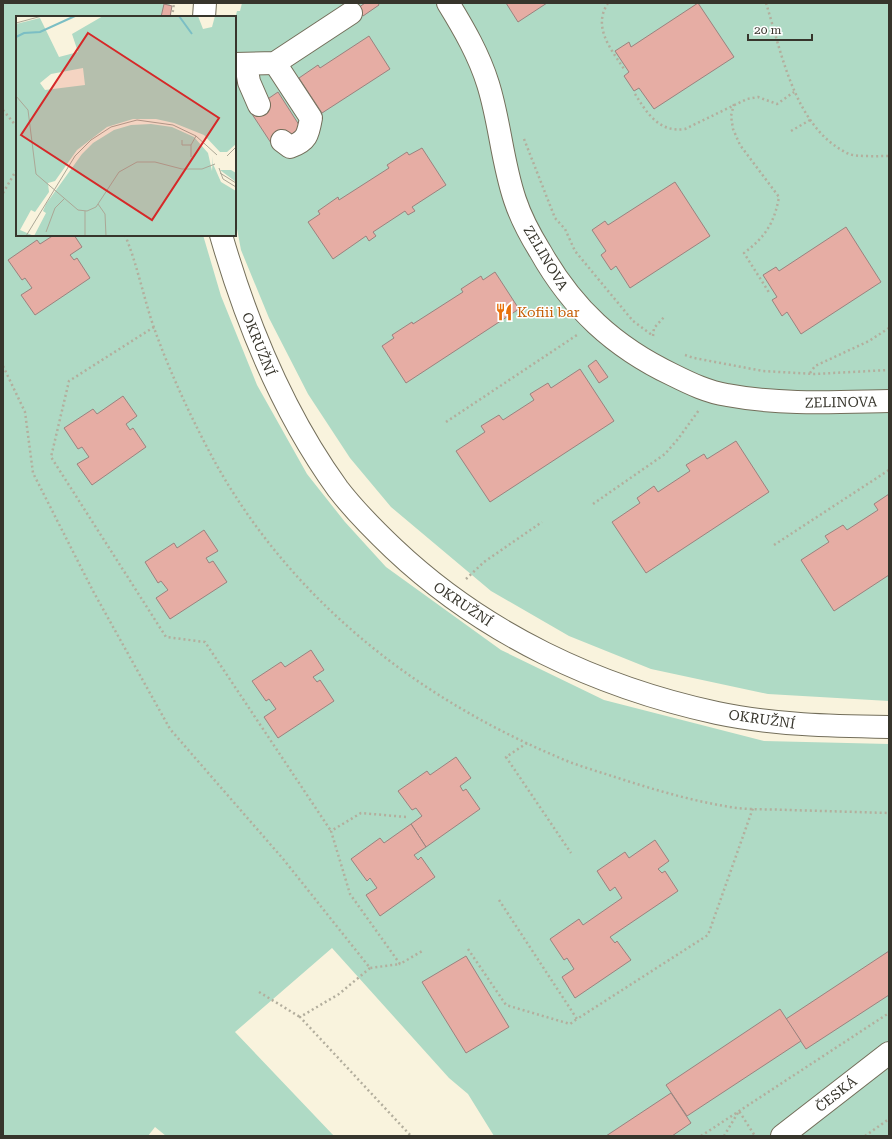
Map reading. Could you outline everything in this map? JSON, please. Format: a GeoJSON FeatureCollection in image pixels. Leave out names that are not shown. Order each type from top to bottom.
{"type":"FeatureCollection","features":[{"type":"Feature","properties":{"kind":"street"},"geometry":{"type":"LineString","coordinates":[[204,16],[205,3]]}},
{"type":"Feature","properties":{"kind":"street","name":"ZELINOVA"},"geometry":{"type":"LineString","coordinates":[[448,3],[462,25],[477,56],[488,85],[514,198],[521,216],[554,277],[569,297],[597,326],[632,352],[660,369],[695,385],[726,395],[786,402],[889,401]]}},
{"type":"Feature","properties":{"kind":"street"},"geometry":{"type":"LineString","coordinates":[[259,105],[240,64],[275,63],[351,13]]}},
{"type":"Feature","properties":{"kind":"street"},"geometry":{"type":"LineString","coordinates":[[275,63],[311,118],[308,135],[298,144],[290,147],[282,141]]}},
{"type":"Feature","properties":{"kind":"street","name":"OKRUŽNÍ"},"geometry":{"type":"LineString","coordinates":[[221,236],[248,318],[276,386],[309,444],[339,490],[367,524],[431,583],[485,620],[531,648],[589,675],[641,693],[718,713],[806,725],[889,727]]}},
{"type":"Feature","properties":{"kind":"street","name":"ČESKÁ"},"geometry":{"type":"LineString","coordinates":[[782,1136],[889,1053]]}},
{"type":"Feature","properties":{"kind":"path"},"geometry":{"type":"LineString","coordinates":[[172,16],[174,3]]}},
{"type":"Feature","properties":{"kind":"path"},"geometry":{"type":"LineString","coordinates":[[608,3],[605,7],[602,32],[624,69]]}},
{"type":"Feature","properties":{"kind":"path"},"geometry":{"type":"LineString","coordinates":[[766,3],[794,92],[810,120],[824,136],[850,154],[889,156]]}},
{"type":"Feature","properties":{"kind":"path"},"geometry":{"type":"LineString","coordinates":[[635,94],[648,113],[655,120],[666,128],[675,130],[685,129],[747,99],[758,97],[777,104],[794,92]]}},
{"type":"Feature","properties":{"kind":"path"},"geometry":{"type":"LineString","coordinates":[[734,104],[732,116],[733,129],[740,145],[779,197],[772,225],[760,241],[744,254],[770,294]]}},
{"type":"Feature","properties":{"kind":"path"},"geometry":{"type":"LineString","coordinates":[[3,110],[16,127]]}},
{"type":"Feature","properties":{"kind":"path"},"geometry":{"type":"LineString","coordinates":[[791,130],[810,120]]}},
{"type":"Feature","properties":{"kind":"path"},"geometry":{"type":"LineString","coordinates":[[523,135],[555,218],[568,232],[575,251],[633,321],[652,335],[656,342]]}},
{"type":"Feature","properties":{"kind":"path"},"geometry":{"type":"LineString","coordinates":[[3,193],[16,171]]}},
{"type":"Feature","properties":{"kind":"path"},"geometry":{"type":"LineString","coordinates":[[125,236],[154,327],[171,369],[216,464],[244,509],[275,551],[305,587],[376,651],[453,703],[527,743],[564,760],[653,789],[686,798],[738,808],[889,813]]}},
{"type":"Feature","properties":{"kind":"path"},"geometry":{"type":"LineString","coordinates":[[652,335],[654,328],[664,316]]}},
{"type":"Feature","properties":{"kind":"path"},"geometry":{"type":"LineString","coordinates":[[154,327],[69,381],[51,457],[166,637],[205,642],[331,831],[350,894],[400,964]]}},
{"type":"Feature","properties":{"kind":"path"},"geometry":{"type":"LineString","coordinates":[[810,373],[815,366],[869,341],[889,328]]}},
{"type":"Feature","properties":{"kind":"path"},"geometry":{"type":"LineString","coordinates":[[446,422],[577,335],[581,334]]}},
{"type":"Feature","properties":{"kind":"path"},"geometry":{"type":"LineString","coordinates":[[680,353],[694,358],[763,371],[810,373],[889,370]]}},
{"type":"Feature","properties":{"kind":"path"},"geometry":{"type":"LineString","coordinates":[[3,366],[25,412],[33,473],[93,592],[170,729],[284,860],[370,968]]}},
{"type":"Feature","properties":{"kind":"path"},"geometry":{"type":"LineString","coordinates":[[592,504],[665,454],[700,408]]}},
{"type":"Feature","properties":{"kind":"path"},"geometry":{"type":"LineString","coordinates":[[774,545],[889,470]]}},
{"type":"Feature","properties":{"kind":"path"},"geometry":{"type":"LineString","coordinates":[[431,583],[468,579],[484,562],[542,522]]}},
{"type":"Feature","properties":{"kind":"path"},"geometry":{"type":"LineString","coordinates":[[527,743],[506,757],[571,853]]}},
{"type":"Feature","properties":{"kind":"path"},"geometry":{"type":"LineString","coordinates":[[468,949],[506,1005],[570,1024],[708,935],[753,808]]}},
{"type":"Feature","properties":{"kind":"path"},"geometry":{"type":"LineString","coordinates":[[331,831],[361,813],[406,817]]}},
{"type":"Feature","properties":{"kind":"path"},"geometry":{"type":"LineString","coordinates":[[499,900],[577,1020]]}},
{"type":"Feature","properties":{"kind":"path"},"geometry":{"type":"LineString","coordinates":[[300,1017],[339,994],[370,968],[400,964],[424,950]]}},
{"type":"Feature","properties":{"kind":"path"},"geometry":{"type":"LineString","coordinates":[[259,992],[300,1017],[411,1136]]}},
{"type":"Feature","properties":{"kind":"path"},"geometry":{"type":"LineString","coordinates":[[701,1136],[889,1013]]}},
{"type":"Feature","properties":{"kind":"path"},"geometry":{"type":"LineString","coordinates":[[724,1136],[739,1111]]}},
{"type":"Feature","properties":{"kind":"path"},"geometry":{"type":"LineString","coordinates":[[739,1111],[755,1136]]}},
{"type":"Feature","properties":{"kind":"path"},"geometry":{"type":"LineString","coordinates":[[865,1136],[889,1119]]}},
{"type":"Feature","properties":{"kind":"green space"},"geometry":{"type":"Polygon","coordinates":[[[3,3],[170,3],[167,16],[16,16],[16,236],[203,236],[221,296],[257,385],[307,474],[345,522],[386,567],[501,650],[604,700],[764,741],[889,744],[889,1136],[494,1136],[468,1094],[449,1078],[332,948],[235,1032],[334,1136],[166,1136],[155,1127],[148,1136],[3,1136],[3,3]]]}},
{"type":"Feature","properties":{"kind":"green space"},"geometry":{"type":"Polygon","coordinates":[[[242,3],[889,3],[889,701],[768,694],[651,669],[569,636],[491,591],[391,507],[350,458],[308,394],[269,318],[241,250],[236,223],[236,16],[237,11],[240,11],[242,3]]]}},
{"type":"Feature","properties":{"kind":"building"},"geometry":{"type":"Polygon","coordinates":[[[365,3],[378,3],[379,5],[363,16],[358,8],[365,3]]]}},
{"type":"Feature","properties":{"kind":"building"},"geometry":{"type":"Polygon","coordinates":[[[506,3],[547,3],[518,22],[506,3]]]}},
{"type":"Feature","properties":{"kind":"building"},"geometry":{"type":"Polygon","coordinates":[[[698,3],[734,57],[654,109],[639,88],[634,91],[624,76],[629,72],[615,51],[629,42],[631,47],[698,3]]]}},
{"type":"Feature","properties":{"kind":"building"},"geometry":{"type":"Polygon","coordinates":[[[164,4],[172,6],[170,16],[161,16],[164,4]]]}},
{"type":"Feature","properties":{"kind":"building"},"geometry":{"type":"Polygon","coordinates":[[[369,36],[390,69],[322,113],[299,78],[318,65],[320,68],[369,36]]]}},
{"type":"Feature","properties":{"kind":"building"},"geometry":{"type":"Polygon","coordinates":[[[278,92],[301,128],[273,146],[250,111],[278,92]]]}},
{"type":"Feature","properties":{"kind":"building"},"geometry":{"type":"Polygon","coordinates":[[[422,148],[446,185],[412,207],[415,211],[408,215],[405,211],[373,232],[376,236],[369,241],[366,236],[333,259],[308,222],[320,214],[318,211],[338,197],[339,200],[389,168],[387,165],[407,152],[409,155],[422,148]]]}},
{"type":"Feature","properties":{"kind":"building"},"geometry":{"type":"Polygon","coordinates":[[[675,182],[710,236],[630,288],[616,266],[611,270],[601,255],[606,251],[592,230],[605,221],[608,225],[675,182]]]}},
{"type":"Feature","properties":{"kind":"building"},"geometry":{"type":"Polygon","coordinates":[[[846,227],[881,282],[801,334],[787,312],[782,316],[772,300],[777,297],[763,275],[776,267],[779,271],[846,227]]]}},
{"type":"Feature","properties":{"kind":"building"},"geometry":{"type":"Polygon","coordinates":[[[52,236],[75,236],[82,247],[70,255],[74,260],[77,258],[90,278],[35,315],[21,295],[32,288],[25,278],[22,280],[8,260],[37,240],[40,244],[52,236]]]}},
{"type":"Feature","properties":{"kind":"building"},"geometry":{"type":"Polygon","coordinates":[[[495,272],[519,309],[406,383],[382,346],[394,338],[392,335],[412,322],[413,324],[463,292],[461,289],[481,276],[483,280],[495,272]]]}},
{"type":"Feature","properties":{"kind":"building"},"geometry":{"type":"Polygon","coordinates":[[[596,360],[608,377],[599,383],[588,366],[596,360]]]}},
{"type":"Feature","properties":{"kind":"building"},"geometry":{"type":"Polygon","coordinates":[[[580,369],[614,421],[490,502],[456,451],[485,432],[481,426],[499,415],[503,420],[534,400],[530,394],[548,383],[551,388],[580,369]]]}},
{"type":"Feature","properties":{"kind":"building"},"geometry":{"type":"Polygon","coordinates":[[[123,396],[137,416],[126,424],[130,430],[133,428],[146,447],[92,485],[77,464],[89,457],[82,447],[78,449],[64,428],[93,409],[97,414],[123,396]]]}},
{"type":"Feature","properties":{"kind":"building"},"geometry":{"type":"Polygon","coordinates":[[[736,441],[769,492],[646,573],[612,522],[640,503],[637,498],[654,486],[658,492],[690,471],[686,465],[704,454],[707,459],[736,441]]]}},
{"type":"Feature","properties":{"kind":"building"},"geometry":{"type":"Polygon","coordinates":[[[889,494],[889,575],[834,611],[801,560],[829,542],[825,536],[843,525],[847,530],[878,510],[874,504],[889,494]]]}},
{"type":"Feature","properties":{"kind":"building"},"geometry":{"type":"Polygon","coordinates":[[[204,530],[218,551],[206,558],[209,563],[213,561],[227,582],[170,619],[156,598],[168,590],[161,581],[158,583],[145,562],[174,543],[177,548],[204,530]]]}},
{"type":"Feature","properties":{"kind":"building"},"geometry":{"type":"Polygon","coordinates":[[[311,650],[324,670],[313,677],[317,682],[320,680],[334,701],[278,738],[264,717],[276,709],[269,699],[266,701],[252,681],[281,662],[285,667],[311,650]]]}},
{"type":"Feature","properties":{"kind":"building"},"geometry":{"type":"Polygon","coordinates":[[[456,757],[471,778],[460,786],[463,791],[466,789],[480,809],[426,847],[411,824],[422,816],[416,808],[412,810],[398,791],[427,771],[430,775],[456,757]]]}},
{"type":"Feature","properties":{"kind":"building"},"geometry":{"type":"Polygon","coordinates":[[[411,824],[426,847],[414,855],[418,860],[421,857],[435,877],[380,916],[366,895],[377,888],[370,878],[367,881],[351,859],[380,838],[384,843],[411,824]]]}},
{"type":"Feature","properties":{"kind":"building"},"geometry":{"type":"Polygon","coordinates":[[[655,840],[669,861],[658,869],[662,873],[665,871],[678,891],[610,937],[615,943],[617,941],[631,960],[575,998],[562,977],[574,969],[567,958],[564,960],[550,939],[579,919],[583,925],[622,898],[615,887],[610,891],[597,871],[625,852],[629,858],[655,840]]]}},
{"type":"Feature","properties":{"kind":"building"},"geometry":{"type":"Polygon","coordinates":[[[889,951],[889,995],[806,1049],[786,1019],[889,951]]]}},
{"type":"Feature","properties":{"kind":"building"},"geometry":{"type":"Polygon","coordinates":[[[466,956],[509,1027],[466,1053],[422,982],[466,956]]]}},
{"type":"Feature","properties":{"kind":"building"},"geometry":{"type":"Polygon","coordinates":[[[780,1009],[801,1041],[687,1116],[666,1085],[780,1009]]]}},
{"type":"Feature","properties":{"kind":"building"},"geometry":{"type":"Polygon","coordinates":[[[671,1093],[691,1123],[672,1136],[606,1136],[671,1093]]]}},
{"type":"Feature","properties":{"kind":"place","name":"Kofiii bar"},"geometry":{"type":"Point","coordinates":[504,312]}}]}
